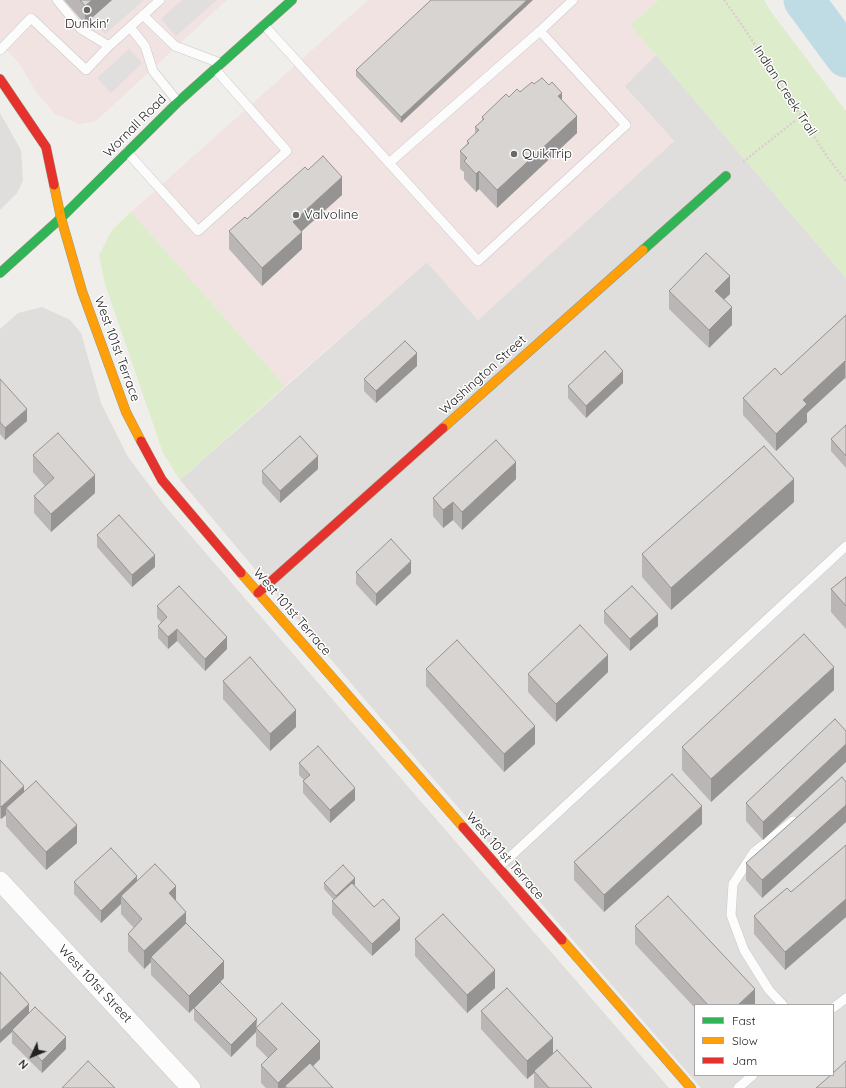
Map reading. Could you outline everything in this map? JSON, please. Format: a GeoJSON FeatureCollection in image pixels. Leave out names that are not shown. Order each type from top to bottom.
{"type":"FeatureCollection","features":[{"type":"Feature","properties":{"kind":"street","name":"Wornall Road"},"geometry":{"type":"LineString","coordinates":[[0,273],[61,218],[178,102],[292,0]]}},
{"type":"Feature","properties":{"kind":"street","name":"West 101st Terrace"},"geometry":{"type":"LineString","coordinates":[[0,79],[46,147],[61,218],[82,291],[126,412],[162,480],[258,593],[691,1088]]}},
{"type":"Feature","properties":{"kind":"street","name":"Washington Street"},"geometry":{"type":"LineString","coordinates":[[258,593],[726,176]]}},
{"type":"Feature","properties":{"kind":"street","name":"West 101st Street"},"geometry":{"type":"LineString","coordinates":[[0,881],[191,1088]]}},
{"type":"Feature","properties":{"kind":"lane"},"geometry":{"type":"LineString","coordinates":[[57,0],[81,29],[109,46]]}},
{"type":"Feature","properties":{"kind":"lane"},"geometry":{"type":"LineString","coordinates":[[0,50],[31,18],[86,70],[109,46],[160,0]]}},
{"type":"Feature","properties":{"kind":"lane"},"geometry":{"type":"LineString","coordinates":[[389,163],[540,31],[573,0]]}},
{"type":"Feature","properties":{"kind":"lane"},"geometry":{"type":"LineString","coordinates":[[127,152],[198,231],[287,151],[218,66],[175,46],[143,15]]}},
{"type":"Feature","properties":{"kind":"lane"},"geometry":{"type":"LineString","coordinates":[[264,25],[478,261],[626,125],[540,31]]}},
{"type":"Feature","properties":{"kind":"lane"},"geometry":{"type":"LineString","coordinates":[[130,27],[144,46],[153,71],[178,102]]}},
{"type":"Feature","properties":{"kind":"lane"},"geometry":{"type":"LineString","coordinates":[[498,868],[846,546]]}},
{"type":"Feature","properties":{"kind":"lane"},"geometry":{"type":"LineString","coordinates":[[782,1004],[769,990],[744,950],[731,915],[733,884],[754,852],[803,814]]}},
{"type":"Feature","properties":{"kind":"lane"},"geometry":{"type":"LineString","coordinates":[[834,1007],[846,998]]}},
{"type":"Feature","properties":{"kind":"lane"},"geometry":{"type":"LineString","coordinates":[[738,1088],[752,1076]]}},
{"type":"Feature","properties":{"kind":"path","name":"Indian Creek Trail"},"geometry":{"type":"LineString","coordinates":[[724,0],[744,28],[828,158],[846,181]]}},
{"type":"Feature","properties":{"kind":"path"},"geometry":{"type":"LineString","coordinates":[[726,176],[801,116]]}},
{"type":"Feature","properties":{"kind":"shaded area"},"geometry":{"type":"Polygon","coordinates":[[[0,0],[227,0],[96,121],[79,124],[55,114],[36,92],[19,63],[0,44],[0,0]]]}},
{"type":"Feature","properties":{"kind":"shaded area"},"geometry":{"type":"Polygon","coordinates":[[[112,0],[144,0],[105,34],[91,19],[112,0]]]}},
{"type":"Feature","properties":{"kind":"shaded area"},"geometry":{"type":"Polygon","coordinates":[[[182,0],[217,0],[176,36],[161,19],[182,0]]]}},
{"type":"Feature","properties":{"kind":"shaded area"},"geometry":{"type":"Polygon","coordinates":[[[368,0],[659,0],[630,25],[656,55],[624,87],[674,141],[478,320],[427,262],[285,386],[131,212],[368,0]]]}},
{"type":"Feature","properties":{"kind":"shaded area"},"geometry":{"type":"Polygon","coordinates":[[[129,49],[142,63],[111,93],[97,78],[129,49]]]}},
{"type":"Feature","properties":{"kind":"shaded area"},"geometry":{"type":"Polygon","coordinates":[[[656,55],[846,278],[846,1088],[701,1088],[360,694],[180,480],[427,262],[478,320],[674,141],[624,86],[656,55]]]}},
{"type":"Feature","properties":{"kind":"shaded area"},"geometry":{"type":"Polygon","coordinates":[[[0,113],[21,150],[23,181],[17,193],[0,210],[0,113]]]}},
{"type":"Feature","properties":{"kind":"shaded area"},"geometry":{"type":"Polygon","coordinates":[[[42,307],[70,320],[81,333],[101,403],[128,457],[165,506],[669,1088],[0,1088],[0,329],[18,313],[42,307]]]}},
{"type":"Feature","properties":{"kind":"green space"},"geometry":{"type":"Polygon","coordinates":[[[659,0],[764,0],[772,13],[846,111],[846,278],[630,25],[659,0]]]}},
{"type":"Feature","properties":{"kind":"green space"},"geometry":{"type":"Polygon","coordinates":[[[131,212],[285,386],[180,480],[163,453],[105,284],[99,255],[112,230],[131,212]]]}},
{"type":"Feature","properties":{"kind":"building"},"geometry":{"type":"Polygon","coordinates":[[[80,0],[92,0],[85,6],[80,0]]]}},
{"type":"Feature","properties":{"kind":"building"},"geometry":{"type":"Polygon","coordinates":[[[431,0],[527,0],[401,117],[356,70],[431,0]]]}},
{"type":"Feature","properties":{"kind":"building","name":"QuikTrip"},"geometry":{"type":"Polygon","coordinates":[[[542,78],[549,85],[552,82],[562,93],[558,96],[577,116],[497,190],[479,171],[476,174],[464,161],[467,158],[460,151],[469,143],[467,141],[479,130],[475,127],[484,119],[482,117],[506,94],[509,97],[517,89],[520,92],[532,82],[534,84],[542,78]]]}},
{"type":"Feature","properties":{"kind":"building"},"geometry":{"type":"Polygon","coordinates":[[[323,156],[342,177],[293,222],[302,232],[262,268],[229,231],[245,217],[247,219],[305,167],[308,170],[323,156]]]}},
{"type":"Feature","properties":{"kind":"building"},"geometry":{"type":"Polygon","coordinates":[[[706,253],[730,276],[715,291],[732,307],[709,330],[669,291],[706,253]]]}},
{"type":"Feature","properties":{"kind":"building"},"geometry":{"type":"Polygon","coordinates":[[[846,315],[846,362],[845,361],[803,400],[807,404],[776,434],[743,398],[775,368],[781,375],[846,315]]]}},
{"type":"Feature","properties":{"kind":"building"},"geometry":{"type":"Polygon","coordinates":[[[405,341],[417,353],[376,391],[364,379],[405,341]]]}},
{"type":"Feature","properties":{"kind":"building"},"geometry":{"type":"Polygon","coordinates":[[[605,351],[623,371],[586,406],[568,386],[605,351]]]}},
{"type":"Feature","properties":{"kind":"building"},"geometry":{"type":"Polygon","coordinates":[[[0,379],[27,409],[5,428],[0,422],[0,379]]]}},
{"type":"Feature","properties":{"kind":"building"},"geometry":{"type":"Polygon","coordinates":[[[846,425],[846,456],[831,439],[846,425]]]}},
{"type":"Feature","properties":{"kind":"building"},"geometry":{"type":"Polygon","coordinates":[[[58,433],[95,475],[51,514],[34,496],[54,478],[33,455],[58,433]]]}},
{"type":"Feature","properties":{"kind":"building"},"geometry":{"type":"Polygon","coordinates":[[[300,436],[318,456],[280,491],[262,471],[300,436]]]}},
{"type":"Feature","properties":{"kind":"building"},"geometry":{"type":"Polygon","coordinates":[[[496,440],[516,462],[462,512],[453,502],[443,510],[433,498],[496,440]]]}},
{"type":"Feature","properties":{"kind":"building"},"geometry":{"type":"Polygon","coordinates":[[[764,446],[794,479],[671,588],[642,554],[764,446]]]}},
{"type":"Feature","properties":{"kind":"building"},"geometry":{"type":"Polygon","coordinates":[[[119,515],[155,555],[132,575],[97,535],[119,515]]]}},
{"type":"Feature","properties":{"kind":"building"},"geometry":{"type":"Polygon","coordinates":[[[391,539],[411,561],[376,594],[356,572],[391,539]]]}},
{"type":"Feature","properties":{"kind":"building"},"geometry":{"type":"Polygon","coordinates":[[[846,577],[846,606],[831,589],[846,577]]]}},
{"type":"Feature","properties":{"kind":"building"},"geometry":{"type":"Polygon","coordinates":[[[179,586],[227,637],[205,659],[177,629],[168,637],[158,626],[167,617],[157,606],[179,586]]]}},
{"type":"Feature","properties":{"kind":"building"},"geometry":{"type":"Polygon","coordinates":[[[632,586],[658,614],[630,639],[604,611],[632,586]]]}},
{"type":"Feature","properties":{"kind":"building"},"geometry":{"type":"Polygon","coordinates":[[[580,625],[608,655],[556,704],[528,674],[580,625]]]}},
{"type":"Feature","properties":{"kind":"building"},"geometry":{"type":"Polygon","coordinates":[[[804,634],[834,667],[711,779],[682,747],[804,634]]]}},
{"type":"Feature","properties":{"kind":"building"},"geometry":{"type":"Polygon","coordinates":[[[457,640],[535,726],[504,754],[426,669],[457,640]]]}},
{"type":"Feature","properties":{"kind":"building"},"geometry":{"type":"Polygon","coordinates":[[[250,657],[296,710],[270,734],[223,681],[250,657]]]}},
{"type":"Feature","properties":{"kind":"building"},"geometry":{"type":"Polygon","coordinates":[[[835,719],[846,731],[846,744],[763,822],[746,803],[835,719]]]}},
{"type":"Feature","properties":{"kind":"building"},"geometry":{"type":"Polygon","coordinates":[[[318,746],[355,788],[330,810],[303,781],[310,775],[299,763],[318,746]]]}},
{"type":"Feature","properties":{"kind":"building"},"geometry":{"type":"Polygon","coordinates":[[[0,760],[24,786],[1,807],[0,806],[0,760]]]}},
{"type":"Feature","properties":{"kind":"building"},"geometry":{"type":"Polygon","coordinates":[[[672,774],[702,806],[604,895],[574,862],[672,774]]]}},
{"type":"Feature","properties":{"kind":"building"},"geometry":{"type":"Polygon","coordinates":[[[842,777],[846,782],[846,805],[762,880],[746,863],[842,777]]]}},
{"type":"Feature","properties":{"kind":"building"},"geometry":{"type":"Polygon","coordinates":[[[36,781],[77,825],[46,852],[6,808],[36,781]]]}},
{"type":"Feature","properties":{"kind":"building"},"geometry":{"type":"Polygon","coordinates":[[[846,845],[846,899],[785,952],[754,916],[787,888],[791,892],[846,845]]]}},
{"type":"Feature","properties":{"kind":"building"},"geometry":{"type":"Polygon","coordinates":[[[111,848],[137,876],[101,911],[74,882],[111,848]]]}},
{"type":"Feature","properties":{"kind":"building"},"geometry":{"type":"Polygon","coordinates":[[[155,864],[176,886],[169,893],[186,912],[144,951],[128,934],[142,919],[121,896],[155,864]]]}},
{"type":"Feature","properties":{"kind":"building"},"geometry":{"type":"Polygon","coordinates":[[[343,865],[355,878],[336,896],[324,883],[343,865]]]}},
{"type":"Feature","properties":{"kind":"building"},"geometry":{"type":"Polygon","coordinates":[[[352,883],[374,907],[383,899],[400,918],[372,944],[332,901],[352,883]]]}},
{"type":"Feature","properties":{"kind":"building"},"geometry":{"type":"Polygon","coordinates":[[[668,896],[755,989],[739,1004],[707,1004],[635,926],[668,896]]]}},
{"type":"Feature","properties":{"kind":"building"},"geometry":{"type":"Polygon","coordinates":[[[443,914],[495,970],[467,995],[415,939],[443,914]]]}},
{"type":"Feature","properties":{"kind":"building"},"geometry":{"type":"Polygon","coordinates":[[[186,923],[224,961],[189,996],[151,957],[186,923]]]}},
{"type":"Feature","properties":{"kind":"building"},"geometry":{"type":"Polygon","coordinates":[[[0,972],[29,1004],[0,1031],[0,972]]]}},
{"type":"Feature","properties":{"kind":"building"},"geometry":{"type":"Polygon","coordinates":[[[220,982],[257,1019],[231,1045],[194,1008],[220,982]]]}},
{"type":"Feature","properties":{"kind":"building"},"geometry":{"type":"Polygon","coordinates":[[[507,988],[553,1038],[527,1061],[481,1011],[507,988]]]}},
{"type":"Feature","properties":{"kind":"building"},"geometry":{"type":"Polygon","coordinates":[[[282,1003],[320,1041],[278,1083],[261,1065],[277,1049],[256,1028],[282,1003]]]}},
{"type":"Feature","properties":{"kind":"building"},"geometry":{"type":"Polygon","coordinates":[[[35,1007],[66,1037],[42,1061],[12,1030],[35,1007]]]}},
{"type":"Feature","properties":{"kind":"building"},"geometry":{"type":"Polygon","coordinates":[[[557,1050],[592,1088],[549,1088],[534,1071],[557,1050]]]}},
{"type":"Feature","properties":{"kind":"building"},"geometry":{"type":"Polygon","coordinates":[[[88,1061],[115,1088],[62,1088],[88,1061]]]}},
{"type":"Feature","properties":{"kind":"building"},"geometry":{"type":"Polygon","coordinates":[[[846,1061],[846,1088],[816,1088],[830,1076],[834,1076],[834,1072],[846,1061]]]}},
{"type":"Feature","properties":{"kind":"building"},"geometry":{"type":"Polygon","coordinates":[[[310,1063],[333,1088],[287,1088],[285,1086],[310,1063]]]}},
{"type":"Feature","properties":{"kind":"waterway"},"geometry":{"type":"LineString","coordinates":[[804,0],[846,57]]}},
{"type":"Feature","properties":{"kind":"traffic: fast"},"geometry":{"type":"LineString","coordinates":[[0,273],[61,218],[178,102],[292,0]]}},
{"type":"Feature","properties":{"kind":"traffic: fast"},"geometry":{"type":"LineString","coordinates":[[643,250],[726,176]]}},
{"type":"Feature","properties":{"kind":"traffic: slow"},"geometry":{"type":"LineString","coordinates":[[54,185],[61,218],[82,291],[126,412],[141,441]]}},
{"type":"Feature","properties":{"kind":"traffic: slow"},"geometry":{"type":"LineString","coordinates":[[443,428],[643,250]]}},
{"type":"Feature","properties":{"kind":"traffic: slow"},"geometry":{"type":"LineString","coordinates":[[241,573],[463,827]]}},
{"type":"Feature","properties":{"kind":"traffic: slow"},"geometry":{"type":"LineString","coordinates":[[562,940],[691,1088]]}},
{"type":"Feature","properties":{"kind":"traffic: jam"},"geometry":{"type":"LineString","coordinates":[[0,79],[46,147],[54,185]]}},
{"type":"Feature","properties":{"kind":"traffic: jam"},"geometry":{"type":"LineString","coordinates":[[258,593],[443,428]]}},
{"type":"Feature","properties":{"kind":"traffic: jam"},"geometry":{"type":"LineString","coordinates":[[141,441],[162,480],[241,573]]}},
{"type":"Feature","properties":{"kind":"traffic: jam"},"geometry":{"type":"LineString","coordinates":[[463,827],[562,940]]}},
{"type":"Feature","properties":{"kind":"place","name":"Dunkin'"},"geometry":{"type":"Point","coordinates":[87,10]}},
{"type":"Feature","properties":{"kind":"place","name":"QuikTrip"},"geometry":{"type":"Point","coordinates":[514,154]}},
{"type":"Feature","properties":{"kind":"place","name":"Valvoline"},"geometry":{"type":"Point","coordinates":[296,215]}}]}
